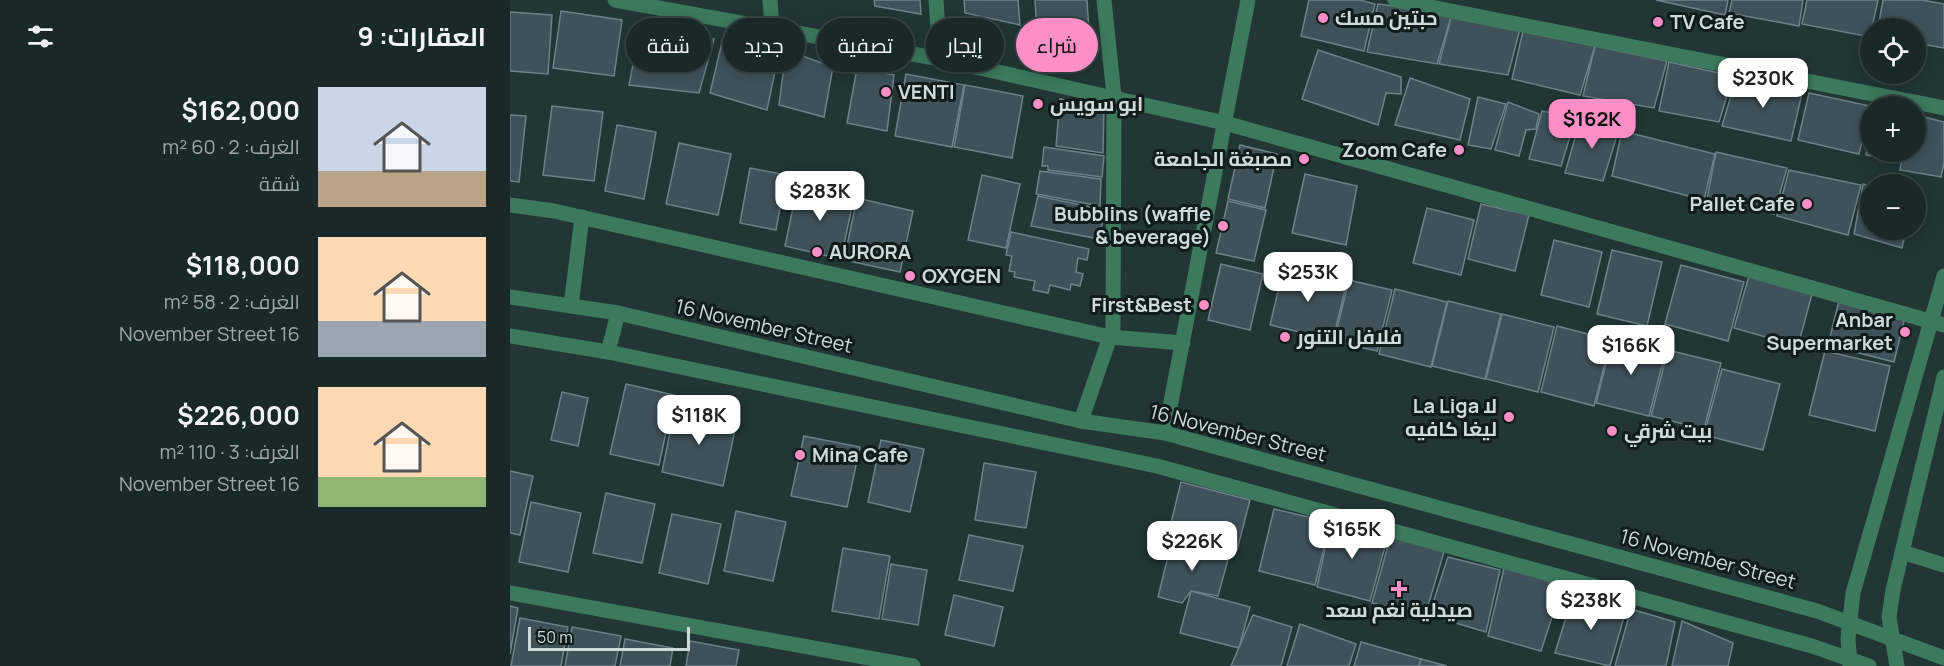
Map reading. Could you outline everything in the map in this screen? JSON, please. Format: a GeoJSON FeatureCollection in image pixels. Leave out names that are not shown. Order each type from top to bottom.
{"type":"FeatureCollection","features":[{"type":"Feature","properties":{"kind":"street"},"geometry":{"type":"LineString","coordinates":[[615,0],[723,19]]}},
{"type":"Feature","properties":{"kind":"street"},"geometry":{"type":"LineString","coordinates":[[770,0],[771,18]]}},
{"type":"Feature","properties":{"kind":"street"},"geometry":{"type":"LineString","coordinates":[[936,0],[937,18]]}},
{"type":"Feature","properties":{"kind":"street"},"geometry":{"type":"LineString","coordinates":[[1081,422],[1113,328],[1114,96],[1104,0]]}},
{"type":"Feature","properties":{"kind":"street"},"geometry":{"type":"LineString","coordinates":[[1165,433],[1248,0]]}},
{"type":"Feature","properties":{"kind":"street"},"geometry":{"type":"LineString","coordinates":[[1395,0],[1944,108]]}},
{"type":"Feature","properties":{"kind":"street"},"geometry":{"type":"LineString","coordinates":[[805,33],[926,56]]}},
{"type":"Feature","properties":{"kind":"street"},"geometry":{"type":"LineString","coordinates":[[1001,72],[1225,123],[1937,323]]}},
{"type":"Feature","properties":{"kind":"street"},"geometry":{"type":"LineString","coordinates":[[510,205],[582,217],[1110,337],[1183,343]]}},
{"type":"Feature","properties":{"kind":"street"},"geometry":{"type":"LineString","coordinates":[[572,306],[582,217]]}},
{"type":"Feature","properties":{"kind":"street"},"geometry":{"type":"LineString","coordinates":[[1849,662],[1848,623],[1853,593],[1937,323],[1944,276]]}},
{"type":"Feature","properties":{"kind":"street","name":"16 November Street"},"geometry":{"type":"LineString","coordinates":[[510,297],[618,313],[1081,422],[1165,433],[1817,611],[1944,658]]}},
{"type":"Feature","properties":{"kind":"street"},"geometry":{"type":"LineString","coordinates":[[608,352],[618,313]]}},
{"type":"Feature","properties":{"kind":"street"},"geometry":{"type":"LineString","coordinates":[[510,336],[608,352],[1157,466],[1812,646],[1849,662],[1869,666]]}},
{"type":"Feature","properties":{"kind":"street"},"geometry":{"type":"LineString","coordinates":[[1897,666],[1889,617],[1944,376]]}},
{"type":"Feature","properties":{"kind":"street"},"geometry":{"type":"LineString","coordinates":[[1902,552],[1944,565]]}},
{"type":"Feature","properties":{"kind":"street"},"geometry":{"type":"LineString","coordinates":[[510,593],[875,662],[914,666]]}},
{"type":"Feature","properties":{"kind":"building"},"geometry":{"type":"Polygon","coordinates":[[[874,0],[920,0],[921,14],[875,6],[874,0]]]}},
{"type":"Feature","properties":{"kind":"building"},"geometry":{"type":"Polygon","coordinates":[[[964,0],[1018,0],[1019,18],[1016,18],[1016,24],[1004,22],[1004,18],[988,18],[965,13],[964,0]]]}},
{"type":"Feature","properties":{"kind":"building"},"geometry":{"type":"Polygon","coordinates":[[[1035,0],[1087,0],[1088,18],[1036,18],[1035,0]]]}},
{"type":"Feature","properties":{"kind":"building"},"geometry":{"type":"Polygon","coordinates":[[[1309,0],[1360,0],[1375,4],[1364,51],[1301,36],[1309,0]]]}},
{"type":"Feature","properties":{"kind":"building"},"geometry":{"type":"Polygon","coordinates":[[[1656,0],[1728,0],[1725,15],[1656,0]]]}},
{"type":"Feature","properties":{"kind":"building"},"geometry":{"type":"Polygon","coordinates":[[[1732,0],[1803,0],[1799,26],[1729,13],[1732,0]]]}},
{"type":"Feature","properties":{"kind":"building"},"geometry":{"type":"Polygon","coordinates":[[[1807,0],[1878,0],[1874,18],[1860,18],[1860,35],[1802,24],[1807,0]]]}},
{"type":"Feature","properties":{"kind":"building"},"geometry":{"type":"Polygon","coordinates":[[[1883,0],[1922,0],[1944,4],[1944,48],[1926,45],[1926,18],[1880,18],[1883,0]]]}},
{"type":"Feature","properties":{"kind":"building"},"geometry":{"type":"Polygon","coordinates":[[[1378,4],[1452,14],[1437,64],[1367,52],[1378,4]]]}},
{"type":"Feature","properties":{"kind":"building"},"geometry":{"type":"Polygon","coordinates":[[[561,11],[622,20],[614,76],[553,68],[561,11]]]}},
{"type":"Feature","properties":{"kind":"building"},"geometry":{"type":"Polygon","coordinates":[[[510,12],[552,15],[548,74],[510,71],[510,12]]]}},
{"type":"Feature","properties":{"kind":"building"},"geometry":{"type":"Polygon","coordinates":[[[1452,14],[1520,29],[1508,75],[1439,64],[1452,14]]]}},
{"type":"Feature","properties":{"kind":"building"},"geometry":{"type":"Polygon","coordinates":[[[1523,31],[1595,46],[1580,95],[1512,79],[1523,31]]]}},
{"type":"Feature","properties":{"kind":"building"},"geometry":{"type":"Polygon","coordinates":[[[723,38],[723,72],[775,72],[767,110],[710,93],[723,38]]]}},
{"type":"Feature","properties":{"kind":"building"},"geometry":{"type":"Polygon","coordinates":[[[1595,46],[1667,61],[1654,108],[1583,96],[1595,46]]]}},
{"type":"Feature","properties":{"kind":"building"},"geometry":{"type":"Polygon","coordinates":[[[1318,50],[1401,77],[1401,94],[1386,93],[1378,125],[1302,99],[1318,50]]]}},
{"type":"Feature","properties":{"kind":"building"},"geometry":{"type":"Polygon","coordinates":[[[805,57],[817,61],[817,72],[832,72],[824,117],[779,105],[783,72],[805,72],[805,57]]]}},
{"type":"Feature","properties":{"kind":"building"},"geometry":{"type":"Polygon","coordinates":[[[1669,62],[1733,76],[1719,122],[1659,111],[1669,62]]]}},
{"type":"Feature","properties":{"kind":"building"},"geometry":{"type":"Polygon","coordinates":[[[632,72],[705,72],[699,93],[629,85],[632,72]]]}},
{"type":"Feature","properties":{"kind":"building"},"geometry":{"type":"Polygon","coordinates":[[[856,72],[894,75],[887,131],[847,123],[856,72]]]}},
{"type":"Feature","properties":{"kind":"building"},"geometry":{"type":"Polygon","coordinates":[[[906,74],[964,85],[952,147],[895,136],[906,74]]]}},
{"type":"Feature","properties":{"kind":"building"},"geometry":{"type":"Polygon","coordinates":[[[1410,78],[1470,99],[1460,140],[1395,125],[1410,78]]]}},
{"type":"Feature","properties":{"kind":"building"},"geometry":{"type":"Polygon","coordinates":[[[1736,79],[1803,89],[1791,141],[1722,126],[1736,79]]]}},
{"type":"Feature","properties":{"kind":"building"},"geometry":{"type":"Polygon","coordinates":[[[965,85],[1023,96],[1012,158],[954,147],[965,85]]]}},
{"type":"Feature","properties":{"kind":"building"},"geometry":{"type":"Polygon","coordinates":[[[1809,93],[1860,104],[1859,154],[1798,140],[1809,93]]]}},
{"type":"Feature","properties":{"kind":"building"},"geometry":{"type":"Polygon","coordinates":[[[1478,97],[1506,104],[1491,149],[1468,145],[1478,97]]]}},
{"type":"Feature","properties":{"kind":"building"},"geometry":{"type":"Polygon","coordinates":[[[1060,99],[1104,106],[1103,153],[1056,146],[1060,99]]]}},
{"type":"Feature","properties":{"kind":"building"},"geometry":{"type":"Polygon","coordinates":[[[1508,102],[1539,114],[1536,129],[1526,130],[1519,156],[1495,150],[1508,102]]]}},
{"type":"Feature","properties":{"kind":"building"},"geometry":{"type":"Polygon","coordinates":[[[552,106],[603,112],[594,181],[543,175],[552,106]]]}},
{"type":"Feature","properties":{"kind":"building"},"geometry":{"type":"Polygon","coordinates":[[[1542,111],[1576,117],[1561,166],[1529,159],[1542,111]]]}},
{"type":"Feature","properties":{"kind":"building"},"geometry":{"type":"Polygon","coordinates":[[[510,115],[526,116],[519,182],[510,181],[510,115]]]}},
{"type":"Feature","properties":{"kind":"building"},"geometry":{"type":"Polygon","coordinates":[[[1581,117],[1619,129],[1603,181],[1565,173],[1581,117]]]}},
{"type":"Feature","properties":{"kind":"building"},"geometry":{"type":"Polygon","coordinates":[[[1926,118],[1944,122],[1944,163],[1941,177],[1900,170],[1901,162],[1926,162],[1926,118]]]}},
{"type":"Feature","properties":{"kind":"building"},"geometry":{"type":"Polygon","coordinates":[[[617,125],[656,132],[644,199],[605,191],[617,125]]]}},
{"type":"Feature","properties":{"kind":"building"},"geometry":{"type":"Polygon","coordinates":[[[1622,131],[1715,154],[1704,200],[1612,176],[1622,131]]]}},
{"type":"Feature","properties":{"kind":"building"},"geometry":{"type":"Polygon","coordinates":[[[679,143],[731,154],[718,215],[666,204],[679,143]]]}},
{"type":"Feature","properties":{"kind":"building"},"geometry":{"type":"Polygon","coordinates":[[[1240,145],[1277,154],[1265,208],[1228,199],[1240,145]]]}},
{"type":"Feature","properties":{"kind":"building"},"geometry":{"type":"Polygon","coordinates":[[[1044,147],[1104,156],[1102,177],[1048,170],[1048,166],[1042,166],[1044,147]]]}},
{"type":"Feature","properties":{"kind":"building"},"geometry":{"type":"Polygon","coordinates":[[[1716,152],[1787,168],[1774,214],[1707,199],[1716,152]]]}},
{"type":"Feature","properties":{"kind":"building"},"geometry":{"type":"Polygon","coordinates":[[[750,168],[786,175],[776,230],[740,223],[750,168]]]}},
{"type":"Feature","properties":{"kind":"building"},"geometry":{"type":"Polygon","coordinates":[[[1789,170],[1860,185],[1848,235],[1777,216],[1789,170]]]}},
{"type":"Feature","properties":{"kind":"building"},"geometry":{"type":"Polygon","coordinates":[[[1040,171],[1101,179],[1100,206],[1036,194],[1040,171]]]}},
{"type":"Feature","properties":{"kind":"building"},"geometry":{"type":"Polygon","coordinates":[[[1305,174],[1357,186],[1346,245],[1292,233],[1305,174]]]}},
{"type":"Feature","properties":{"kind":"building"},"geometry":{"type":"Polygon","coordinates":[[[982,175],[1020,184],[1006,248],[968,240],[982,175]]]}},
{"type":"Feature","properties":{"kind":"building"},"geometry":{"type":"Polygon","coordinates":[[[798,184],[854,197],[841,259],[785,246],[798,184]]]}},
{"type":"Feature","properties":{"kind":"building"},"geometry":{"type":"Polygon","coordinates":[[[1038,196],[1105,210],[1099,239],[1031,226],[1038,196]]]}},
{"type":"Feature","properties":{"kind":"building"},"geometry":{"type":"Polygon","coordinates":[[[857,198],[913,211],[900,272],[844,260],[857,198]]]}},
{"type":"Feature","properties":{"kind":"building"},"geometry":{"type":"Polygon","coordinates":[[[1228,201],[1266,210],[1254,261],[1216,253],[1228,201]]]}},
{"type":"Feature","properties":{"kind":"building"},"geometry":{"type":"Polygon","coordinates":[[[1860,201],[1860,236],[1854,234],[1860,201]]]}},
{"type":"Feature","properties":{"kind":"building"},"geometry":{"type":"Polygon","coordinates":[[[1481,204],[1529,215],[1515,271],[1468,259],[1481,204]]]}},
{"type":"Feature","properties":{"kind":"building"},"geometry":{"type":"Polygon","coordinates":[[[1427,208],[1474,220],[1461,275],[1413,263],[1427,208]]]}},
{"type":"Feature","properties":{"kind":"building"},"geometry":{"type":"Polygon","coordinates":[[[1011,232],[1089,249],[1087,260],[1078,258],[1076,272],[1083,274],[1080,286],[1071,284],[1070,290],[1050,285],[1048,293],[1033,290],[1035,281],[1014,277],[1015,272],[1009,271],[1012,256],[1006,255],[1011,232]]]}},
{"type":"Feature","properties":{"kind":"building"},"geometry":{"type":"Polygon","coordinates":[[[1554,240],[1602,252],[1589,307],[1541,295],[1554,240]]]}},
{"type":"Feature","properties":{"kind":"building"},"geometry":{"type":"Polygon","coordinates":[[[1875,240],[1904,240],[1902,248],[1875,240]]]}},
{"type":"Feature","properties":{"kind":"building"},"geometry":{"type":"Polygon","coordinates":[[[1612,250],[1662,262],[1647,326],[1597,314],[1612,250]]]}},
{"type":"Feature","properties":{"kind":"building"},"geometry":{"type":"Polygon","coordinates":[[[1221,264],[1263,274],[1250,330],[1208,320],[1221,264]]]}},
{"type":"Feature","properties":{"kind":"building"},"geometry":{"type":"Polygon","coordinates":[[[1681,265],[1744,282],[1728,341],[1665,324],[1681,265]]]}},
{"type":"Feature","properties":{"kind":"building"},"geometry":{"type":"Polygon","coordinates":[[[1284,266],[1347,281],[1333,340],[1270,325],[1284,266]]]}},
{"type":"Feature","properties":{"kind":"building"},"geometry":{"type":"Polygon","coordinates":[[[1749,276],[1812,294],[1798,346],[1734,328],[1749,276]]]}},
{"type":"Feature","properties":{"kind":"building"},"geometry":{"type":"Polygon","coordinates":[[[1349,280],[1392,290],[1377,351],[1334,341],[1349,280]]]}},
{"type":"Feature","properties":{"kind":"building"},"geometry":{"type":"Polygon","coordinates":[[[1395,289],[1447,302],[1431,367],[1379,354],[1395,289]]]}},
{"type":"Feature","properties":{"kind":"building"},"geometry":{"type":"Polygon","coordinates":[[[1448,301],[1501,314],[1485,379],[1432,366],[1448,301]]]}},
{"type":"Feature","properties":{"kind":"building"},"geometry":{"type":"Polygon","coordinates":[[[1839,301],[1905,317],[1894,362],[1828,345],[1839,301]]]}},
{"type":"Feature","properties":{"kind":"building"},"geometry":{"type":"Polygon","coordinates":[[[1502,314],[1554,327],[1538,392],[1486,379],[1502,314]]]}},
{"type":"Feature","properties":{"kind":"building"},"geometry":{"type":"Polygon","coordinates":[[[1557,326],[1611,340],[1594,406],[1541,392],[1557,326]]]}},
{"type":"Feature","properties":{"kind":"building"},"geometry":{"type":"Polygon","coordinates":[[[1613,336],[1666,350],[1649,416],[1596,403],[1613,336]]]}},
{"type":"Feature","properties":{"kind":"building"},"geometry":{"type":"Polygon","coordinates":[[[1668,350],[1721,363],[1704,429],[1651,416],[1668,350]]]}},
{"type":"Feature","properties":{"kind":"building"},"geometry":{"type":"Polygon","coordinates":[[[1825,351],[1890,366],[1875,431],[1809,415],[1825,351]]]}},
{"type":"Feature","properties":{"kind":"building"},"geometry":{"type":"Polygon","coordinates":[[[1722,369],[1780,384],[1763,450],[1704,435],[1722,369]]]}},
{"type":"Feature","properties":{"kind":"building"},"geometry":{"type":"Polygon","coordinates":[[[626,384],[674,395],[659,465],[610,454],[626,384]]]}},
{"type":"Feature","properties":{"kind":"building"},"geometry":{"type":"Polygon","coordinates":[[[562,392],[588,398],[578,446],[551,440],[562,392]]]}},
{"type":"Feature","properties":{"kind":"building"},"geometry":{"type":"Polygon","coordinates":[[[675,407],[737,421],[723,486],[662,472],[675,407]]]}},
{"type":"Feature","properties":{"kind":"building"},"geometry":{"type":"Polygon","coordinates":[[[804,436],[860,447],[847,507],[791,496],[804,436]]]}},
{"type":"Feature","properties":{"kind":"building"},"geometry":{"type":"Polygon","coordinates":[[[881,440],[924,449],[910,512],[868,502],[881,440]]]}},
{"type":"Feature","properties":{"kind":"building"},"geometry":{"type":"Polygon","coordinates":[[[984,463],[1036,472],[1026,528],[975,520],[984,463]]]}},
{"type":"Feature","properties":{"kind":"building"},"geometry":{"type":"Polygon","coordinates":[[[510,471],[533,476],[520,535],[510,533],[510,471]]]}},
{"type":"Feature","properties":{"kind":"building"},"geometry":{"type":"Polygon","coordinates":[[[1181,482],[1250,500],[1237,550],[1169,531],[1181,482]]]}},
{"type":"Feature","properties":{"kind":"building"},"geometry":{"type":"Polygon","coordinates":[[[606,493],[655,504],[642,563],[593,553],[606,493]]]}},
{"type":"Feature","properties":{"kind":"building"},"geometry":{"type":"Polygon","coordinates":[[[531,502],[581,513],[568,572],[519,562],[531,502]]]}},
{"type":"Feature","properties":{"kind":"building"},"geometry":{"type":"Polygon","coordinates":[[[1274,509],[1330,522],[1315,585],[1259,571],[1274,509]]]}},
{"type":"Feature","properties":{"kind":"building"},"geometry":{"type":"Polygon","coordinates":[[[736,511],[786,522],[773,581],[724,571],[736,511]]]}},
{"type":"Feature","properties":{"kind":"building"},"geometry":{"type":"Polygon","coordinates":[[[672,514],[721,524],[708,584],[659,573],[672,514]]]}},
{"type":"Feature","properties":{"kind":"building"},"geometry":{"type":"Polygon","coordinates":[[[1331,520],[1389,532],[1370,601],[1317,587],[1331,520]]]}},
{"type":"Feature","properties":{"kind":"building"},"geometry":{"type":"Polygon","coordinates":[[[969,535],[1023,546],[1013,591],[959,580],[969,535]]]}},
{"type":"Feature","properties":{"kind":"building"},"geometry":{"type":"Polygon","coordinates":[[[1391,535],[1444,552],[1425,616],[1372,603],[1391,535]]]}},
{"type":"Feature","properties":{"kind":"building"},"geometry":{"type":"Polygon","coordinates":[[[1172,540],[1229,556],[1218,596],[1191,591],[1182,603],[1158,597],[1172,540]]]}},
{"type":"Feature","properties":{"kind":"building"},"geometry":{"type":"Polygon","coordinates":[[[843,548],[890,556],[879,619],[832,611],[843,548]]]}},
{"type":"Feature","properties":{"kind":"building"},"geometry":{"type":"Polygon","coordinates":[[[1448,557],[1500,570],[1486,632],[1429,615],[1448,557]]]}},
{"type":"Feature","properties":{"kind":"building"},"geometry":{"type":"Polygon","coordinates":[[[891,564],[927,570],[918,625],[882,619],[891,564]]]}},
{"type":"Feature","properties":{"kind":"building"},"geometry":{"type":"Polygon","coordinates":[[[1505,564],[1562,586],[1541,651],[1488,636],[1505,564]]]}},
{"type":"Feature","properties":{"kind":"building"},"geometry":{"type":"Polygon","coordinates":[[[1191,591],[1250,607],[1239,648],[1180,633],[1191,591]]]}},
{"type":"Feature","properties":{"kind":"building"},"geometry":{"type":"Polygon","coordinates":[[[954,595],[1003,607],[994,646],[945,635],[954,595]]]}},
{"type":"Feature","properties":{"kind":"building"},"geometry":{"type":"Polygon","coordinates":[[[1573,595],[1626,610],[1610,666],[1555,653],[1573,595]]]}},
{"type":"Feature","properties":{"kind":"building"},"geometry":{"type":"Polygon","coordinates":[[[510,606],[518,608],[510,654],[510,606]]]}},
{"type":"Feature","properties":{"kind":"building"},"geometry":{"type":"Polygon","coordinates":[[[1631,609],[1675,622],[1666,666],[1615,666],[1631,609]]]}},
{"type":"Feature","properties":{"kind":"building"},"geometry":{"type":"Polygon","coordinates":[[[1253,615],[1292,627],[1281,666],[1231,666],[1253,615]]]}},
{"type":"Feature","properties":{"kind":"building"},"geometry":{"type":"Polygon","coordinates":[[[520,618],[568,627],[561,666],[511,666],[520,618]]]}},
{"type":"Feature","properties":{"kind":"building"},"geometry":{"type":"Polygon","coordinates":[[[1682,621],[1733,643],[1728,666],[1672,666],[1682,621]]]}},
{"type":"Feature","properties":{"kind":"building"},"geometry":{"type":"Polygon","coordinates":[[[1300,624],[1356,644],[1349,666],[1287,666],[1300,624]]]}},
{"type":"Feature","properties":{"kind":"building"},"geometry":{"type":"Polygon","coordinates":[[[572,627],[621,636],[615,666],[565,666],[572,627]]]}},
{"type":"Feature","properties":{"kind":"building"},"geometry":{"type":"Polygon","coordinates":[[[625,639],[673,648],[670,666],[620,666],[625,639]]]}},
{"type":"Feature","properties":{"kind":"building"},"geometry":{"type":"Polygon","coordinates":[[[690,641],[739,650],[736,666],[686,666],[690,641]]]}},
{"type":"Feature","properties":{"kind":"building"},"geometry":{"type":"Polygon","coordinates":[[[1361,642],[1421,659],[1419,666],[1354,666],[1361,642]]]}},
{"type":"Feature","properties":{"kind":"building"},"geometry":{"type":"Polygon","coordinates":[[[1421,659],[1447,666],[1419,666],[1421,659]]]}},
{"type":"Feature","properties":{"kind":"place","name":"حبتين مسك"},"geometry":{"type":"Point","coordinates":[1323,18]}},
{"type":"Feature","properties":{"kind":"place","name":"TV Cafe"},"geometry":{"type":"Point","coordinates":[1658,22]}},
{"type":"Feature","properties":{"kind":"place","name":"VENTI"},"geometry":{"type":"Point","coordinates":[886,92]}},
{"type":"Feature","properties":{"kind":"place","name":"ابو سويس"},"geometry":{"type":"Point","coordinates":[1038,104]}},
{"type":"Feature","properties":{"kind":"place","name":"Zoom Cafe"},"geometry":{"type":"Point","coordinates":[1459,150]}},
{"type":"Feature","properties":{"kind":"place","name":"مصبغة الجامعة"},"geometry":{"type":"Point","coordinates":[1304,159]}},
{"type":"Feature","properties":{"kind":"place","name":"Pallet Cafe"},"geometry":{"type":"Point","coordinates":[1807,204]}},
{"type":"Feature","properties":{"kind":"place","name":"Bubblins (waffle & beverage)"},"geometry":{"type":"Point","coordinates":[1223,226]}},
{"type":"Feature","properties":{"kind":"place","name":"AURORA"},"geometry":{"type":"Point","coordinates":[817,252]}},
{"type":"Feature","properties":{"kind":"place","name":"OXYGEN"},"geometry":{"type":"Point","coordinates":[910,276]}},
{"type":"Feature","properties":{"kind":"place","name":"First&Best"},"geometry":{"type":"Point","coordinates":[1204,305]}},
{"type":"Feature","properties":{"kind":"place","name":"Anbar Supermarket"},"geometry":{"type":"Point","coordinates":[1905,332]}},
{"type":"Feature","properties":{"kind":"place","name":"فلافل التنور"},"geometry":{"type":"Point","coordinates":[1285,337]}},
{"type":"Feature","properties":{"kind":"place","name":"La Liga لا ليغا كافيه"},"geometry":{"type":"Point","coordinates":[1509,417]}},
{"type":"Feature","properties":{"kind":"place","name":"بيت شرقي"},"geometry":{"type":"Point","coordinates":[1612,431]}},
{"type":"Feature","properties":{"kind":"place","name":"Mina Cafe"},"geometry":{"type":"Point","coordinates":[800,455]}},
{"type":"Feature","properties":{"kind":"place","name":"صيدلية نغم سعد"},"geometry":{"type":"Point","coordinates":[1399,589]}}]}
